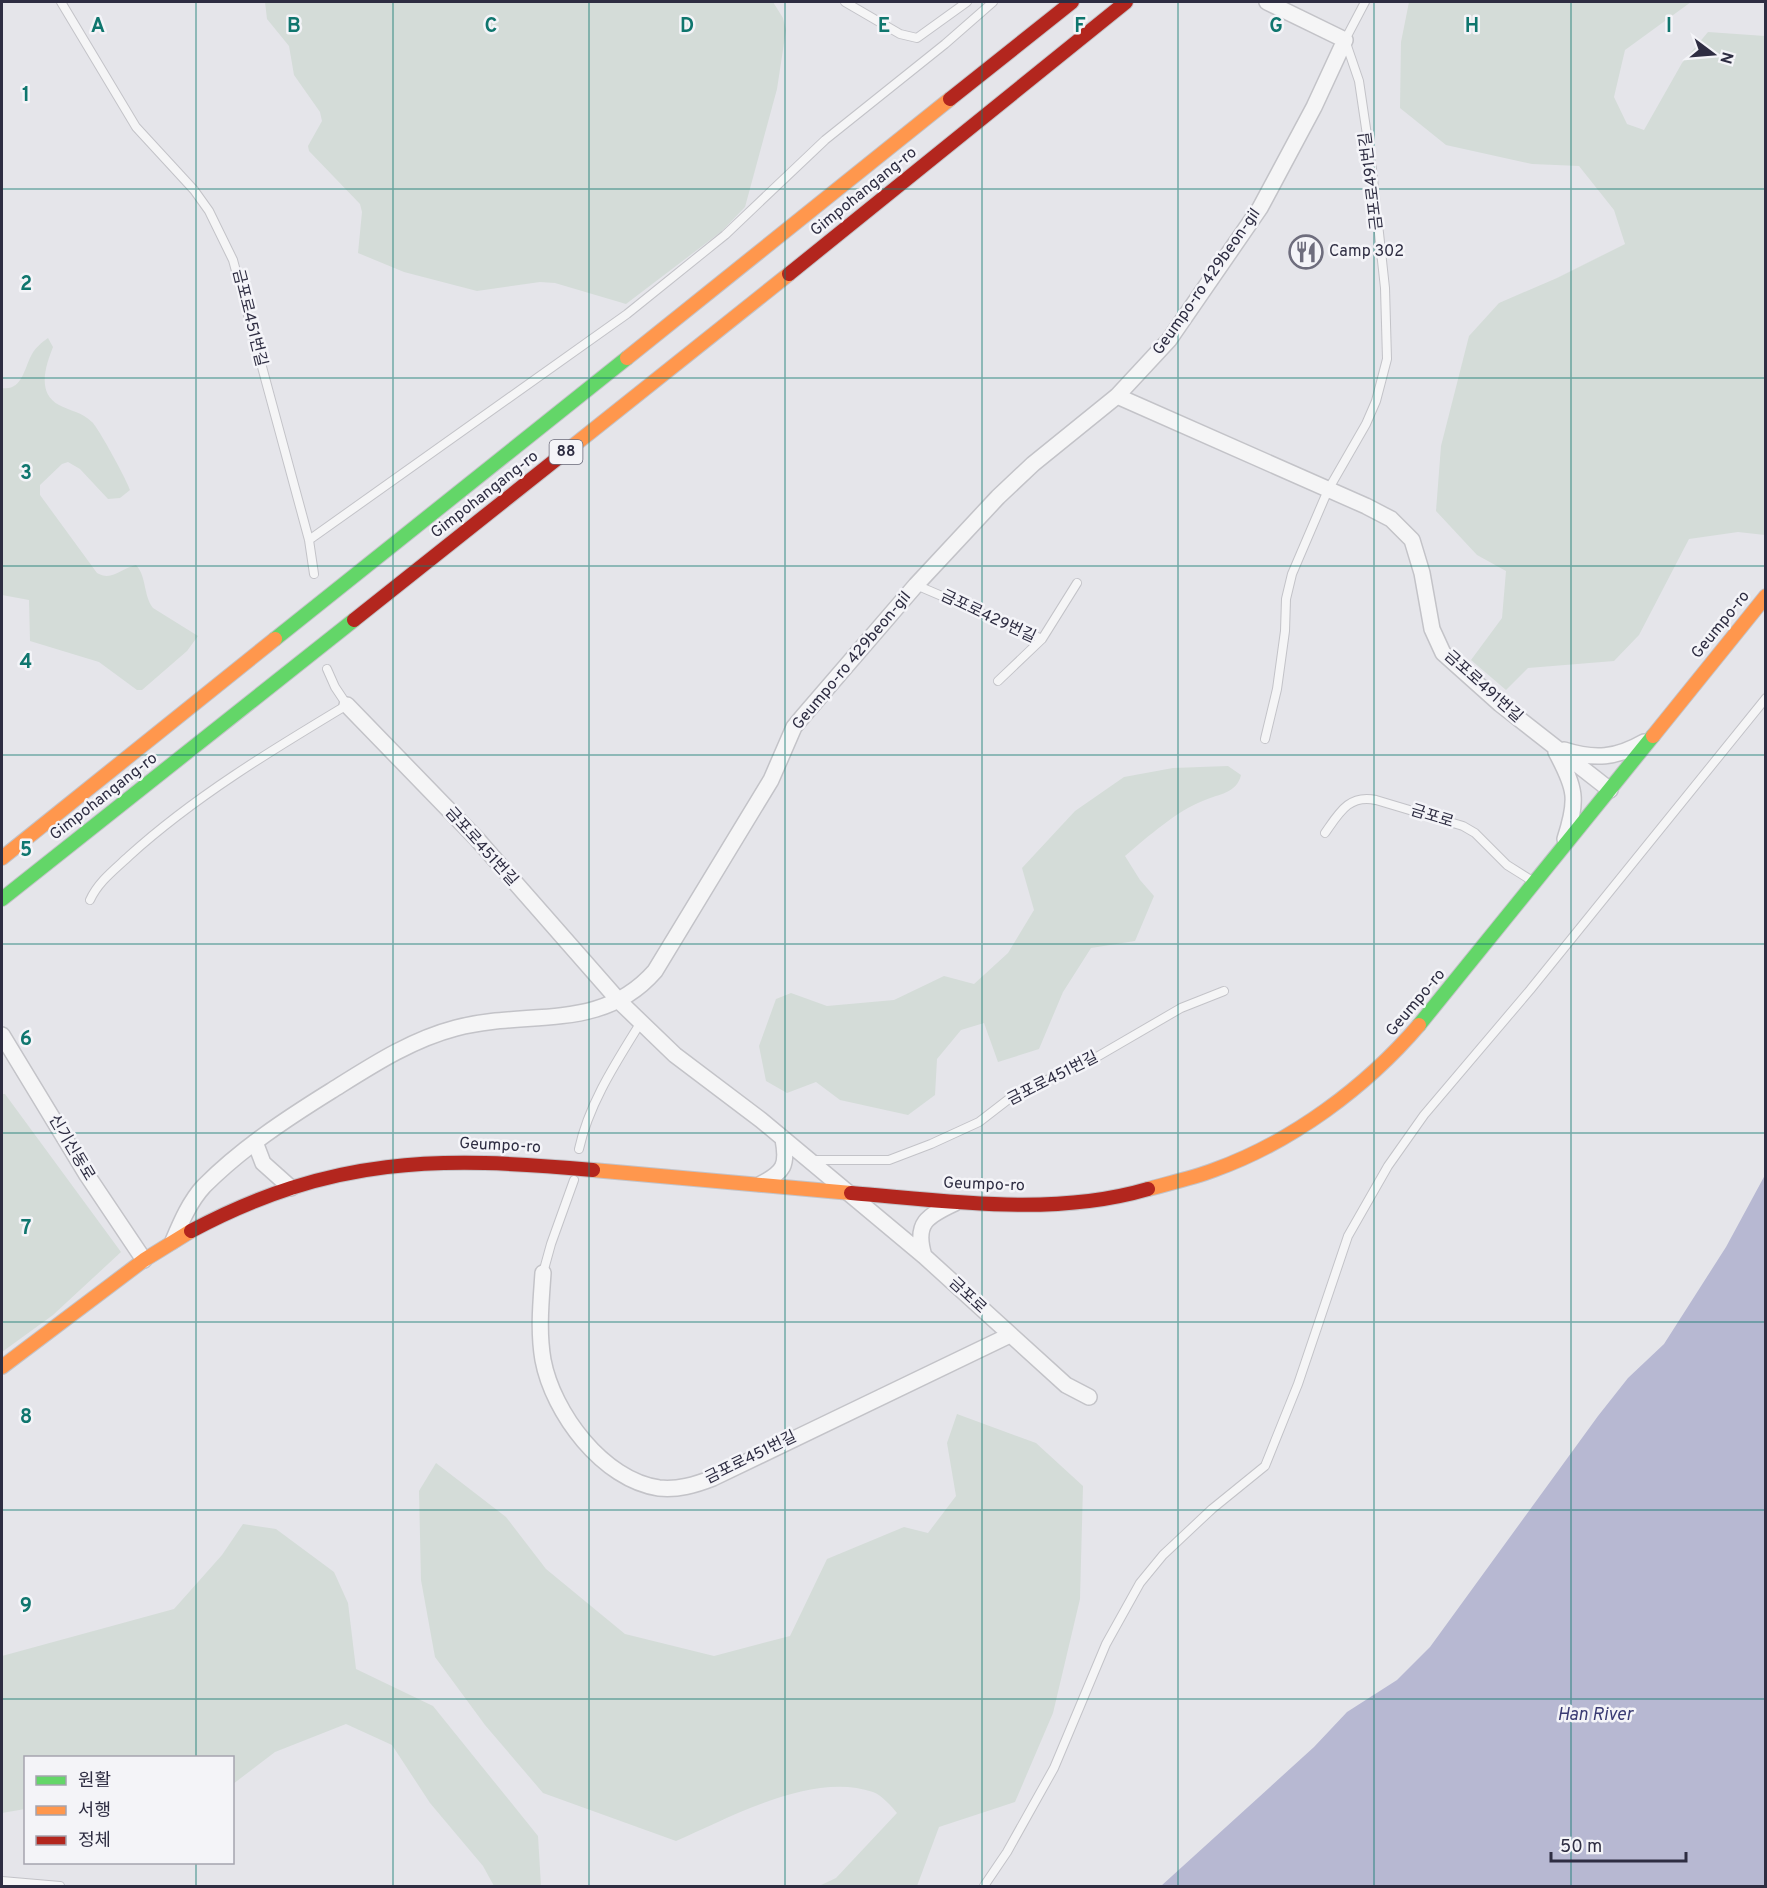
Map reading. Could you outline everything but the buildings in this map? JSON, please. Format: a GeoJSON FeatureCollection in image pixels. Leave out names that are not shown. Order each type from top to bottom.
{"type":"FeatureCollection","features":[{"type":"Feature","properties":{"kind":"main road","name":"Gimpohangang-ro"},"geometry":{"type":"LineString","coordinates":[[2,858],[1072,2]]}},
{"type":"Feature","properties":{"kind":"main road","name":"Gimpohangang-ro"},"geometry":{"type":"LineString","coordinates":[[2,899],[629,402],[1126,2]]}},
{"type":"Feature","properties":{"kind":"main road","name":"Geumpo-ro"},"geometry":{"type":"LineString","coordinates":[[2,1367],[144,1260],[173,1241],[228,1212],[291,1188],[372,1166],[460,1160],[957,1202],[1053,1204],[1118,1197],[1215,1170],[1286,1136],[1350,1093],[1392,1057],[1536,883],[1766,596]]}},
{"type":"Feature","properties":{"kind":"street"},"geometry":{"type":"LineString","coordinates":[[1267,2],[1346,40]]}},
{"type":"Feature","properties":{"kind":"street","name":"Geumpo-ro 429beon-gil"},"geometry":{"type":"LineString","coordinates":[[173,1241],[182,1218],[203,1187],[275,1125],[406,1046],[431,1035],[488,1022],[594,1011],[620,1002],[641,988],[655,971],[771,780],[794,727],[916,585],[998,497],[1033,464],[1117,396],[1169,340],[1260,208],[1314,107],[1346,40]]}},
{"type":"Feature","properties":{"kind":"street","name":"금포로491번길"},"geometry":{"type":"LineString","coordinates":[[1117,396],[1391,519],[1403,528],[1412,540],[1418,556],[1436,642],[1456,666],[1553,747],[1610,790]]}},
{"type":"Feature","properties":{"kind":"street","name":"금포로451번길"},"geometry":{"type":"LineString","coordinates":[[347,705],[477,839],[620,1002],[675,1055],[846,1191]]}},
{"type":"Feature","properties":{"kind":"street"},"geometry":{"type":"LineString","coordinates":[[1553,747],[1584,756],[1611,757],[1624,753],[1651,738]]}},
{"type":"Feature","properties":{"kind":"street"},"geometry":{"type":"LineString","coordinates":[[1553,747],[1568,776],[1575,798],[1562,849]]}},
{"type":"Feature","properties":{"kind":"street","name":"신기신동로"},"geometry":{"type":"LineString","coordinates":[[2,1035],[64,1137],[144,1260]]}},
{"type":"Feature","properties":{"kind":"street"},"geometry":{"type":"LineString","coordinates":[[761,1184],[778,1175],[784,1165],[786,1155],[783,1139]]}},
{"type":"Feature","properties":{"kind":"street"},"geometry":{"type":"LineString","coordinates":[[255,1142],[263,1163],[291,1188]]}},
{"type":"Feature","properties":{"kind":"street","name":"금포로"},"geometry":{"type":"LineString","coordinates":[[846,1191],[924,1256],[1066,1385],[1089,1397]]}},
{"type":"Feature","properties":{"kind":"street"},"geometry":{"type":"LineString","coordinates":[[924,1256],[919,1240],[924,1221],[957,1202]]}},
{"type":"Feature","properties":{"kind":"street","name":"금포로451번길"},"geometry":{"type":"LineString","coordinates":[[543,1274],[540,1338],[543,1361],[563,1412],[573,1428],[613,1469],[640,1483],[660,1488],[679,1488],[712,1478],[1010,1335]]}},
{"type":"Feature","properties":{"kind":"lane","name":"금포로451번길"},"geometry":{"type":"LineString","coordinates":[[61,2],[136,127],[209,211],[233,260],[309,540],[314,574]]}},
{"type":"Feature","properties":{"kind":"lane"},"geometry":{"type":"LineString","coordinates":[[845,2],[900,34],[917,38],[967,2]]}},
{"type":"Feature","properties":{"kind":"lane"},"geometry":{"type":"LineString","coordinates":[[309,540],[627,314],[725,235],[825,140],[945,44],[993,2]]}},
{"type":"Feature","properties":{"kind":"lane"},"geometry":{"type":"LineString","coordinates":[[1346,40],[1365,2]]}},
{"type":"Feature","properties":{"kind":"lane","name":"금포로491번길"},"geometry":{"type":"LineString","coordinates":[[1265,739],[1279,679],[1288,588],[1311,524],[1366,424],[1376,401],[1387,359],[1388,340],[1372,169],[1359,81],[1346,40]]}},
{"type":"Feature","properties":{"kind":"lane"},"geometry":{"type":"LineString","coordinates":[[1042,639],[1077,583]]}},
{"type":"Feature","properties":{"kind":"lane","name":"금포로429번길"},"geometry":{"type":"LineString","coordinates":[[916,585],[1042,639],[998,681]]}},
{"type":"Feature","properties":{"kind":"lane","name":"금포로451번길"},"geometry":{"type":"LineString","coordinates":[[327,669],[347,705]]}},
{"type":"Feature","properties":{"kind":"lane"},"geometry":{"type":"LineString","coordinates":[[984,1887],[1054,1768],[1073,1728],[1106,1644],[1140,1583],[1163,1555],[1212,1509],[1265,1466],[1298,1384],[1348,1236],[1388,1166],[1424,1115],[1530,990],[1766,698]]}},
{"type":"Feature","properties":{"kind":"lane"},"geometry":{"type":"LineString","coordinates":[[90,900],[103,880],[170,822],[347,705]]}},
{"type":"Feature","properties":{"kind":"lane","name":"금포로"},"geometry":{"type":"LineString","coordinates":[[1325,833],[1351,801],[1363,797],[1376,800],[1463,826],[1475,833],[1492,854],[1536,883]]}},
{"type":"Feature","properties":{"kind":"lane","name":"금포로451번길"},"geometry":{"type":"LineString","coordinates":[[809,1160],[889,1160],[931,1144],[979,1122],[1014,1095],[1095,1058],[1181,1008],[1224,991]]}},
{"type":"Feature","properties":{"kind":"lane"},"geometry":{"type":"LineString","coordinates":[[579,1149],[582,1135],[599,1095],[641,1022]]}},
{"type":"Feature","properties":{"kind":"lane","name":"금포로451번길"},"geometry":{"type":"LineString","coordinates":[[543,1274],[574,1180]]}},
{"type":"Feature","properties":{"kind":"lane"},"geometry":{"type":"LineString","coordinates":[[2,1881],[60,1887]]}},
{"type":"Feature","properties":{"kind":"shaded area"},"geometry":{"type":"Polygon","coordinates":[[[265,2],[773,2],[783,18],[786,30],[777,89],[745,207],[722,231],[626,304],[555,283],[540,282],[477,291],[404,272],[358,253],[362,212],[360,204],[309,151],[308,146],[322,121],[320,112],[294,75],[289,46],[267,19],[265,2]]]}},
{"type":"Feature","properties":{"kind":"shaded area"},"geometry":{"type":"Polygon","coordinates":[[[1409,2],[1691,2],[1625,50],[1614,97],[1627,124],[1644,130],[1682,63],[1708,32],[1765,36],[1765,535],[1738,532],[1689,539],[1639,635],[1614,661],[1528,668],[1506,690],[1471,660],[1502,618],[1506,571],[1477,555],[1436,511],[1441,446],[1469,336],[1499,303],[1557,278],[1625,244],[1614,210],[1579,166],[1532,164],[1446,145],[1400,108],[1401,42],[1409,2]]]}},
{"type":"Feature","properties":{"kind":"shaded area"},"geometry":{"type":"Polygon","coordinates":[[[48,338],[53,347],[46,370],[47,393],[59,405],[92,422],[130,490],[120,498],[108,499],[80,469],[68,462],[62,464],[40,485],[40,495],[97,573],[112,575],[136,565],[142,575],[153,608],[198,636],[187,651],[142,690],[137,690],[99,662],[30,641],[29,600],[2,595],[2,388],[9,388],[18,383],[32,353],[48,338]]]}},
{"type":"Feature","properties":{"kind":"shaded area"},"geometry":{"type":"Polygon","coordinates":[[[1228,766],[1241,775],[1236,786],[1184,811],[1125,856],[1140,880],[1154,896],[1135,941],[1091,948],[1063,992],[1039,1049],[998,1062],[984,1023],[961,1030],[937,1059],[935,1095],[908,1115],[840,1100],[816,1082],[787,1093],[766,1081],[759,1046],[776,999],[791,993],[827,1006],[894,1000],[944,976],[974,984],[1008,953],[1034,910],[1022,868],[1075,811],[1124,777],[1173,768],[1228,766]]]}},
{"type":"Feature","properties":{"kind":"shaded area"},"geometry":{"type":"Polygon","coordinates":[[[2,1094],[5,1094],[121,1252],[53,1315],[2,1352],[2,1094]]]}},
{"type":"Feature","properties":{"kind":"shaded area"},"geometry":{"type":"Polygon","coordinates":[[[957,1414],[1036,1443],[1083,1486],[1080,1599],[1053,1713],[1015,1802],[939,1827],[917,1886],[819,1886],[836,1878],[897,1813],[883,1798],[873,1792],[850,1787],[825,1787],[799,1792],[747,1809],[676,1841],[543,1793],[485,1725],[435,1657],[421,1580],[419,1491],[436,1463],[506,1517],[546,1569],[625,1634],[714,1656],[790,1636],[827,1559],[904,1527],[928,1533],[956,1496],[947,1443],[957,1414]]]}},
{"type":"Feature","properties":{"kind":"shaded area"},"geometry":{"type":"Polygon","coordinates":[[[243,1524],[276,1529],[334,1572],[348,1603],[356,1669],[433,1706],[538,1836],[541,1886],[494,1886],[483,1866],[430,1803],[392,1745],[346,1724],[275,1752],[234,1783],[234,1756],[24,1756],[24,1809],[2,1813],[2,1656],[174,1609],[222,1555],[243,1524]]]}},
{"type":"Feature","properties":{"kind":"water","name":"Han River"},"geometry":{"type":"Polygon","coordinates":[[[1765,1175],[1765,1886],[1161,1886],[1314,1747],[1347,1712],[1397,1680],[1430,1647],[1598,1416],[1628,1378],[1664,1344],[1726,1247],[1765,1175]]]}},
{"type":"Feature","properties":{"kind":"traffic: fast"},"geometry":{"type":"LineString","coordinates":[[275,639],[627,358]]}},
{"type":"Feature","properties":{"kind":"traffic: fast"},"geometry":{"type":"LineString","coordinates":[[2,899],[354,620]]}},
{"type":"Feature","properties":{"kind":"traffic: fast"},"geometry":{"type":"LineString","coordinates":[[1419,1025],[1653,736]]}},
{"type":"Feature","properties":{"kind":"traffic: slow"},"geometry":{"type":"LineString","coordinates":[[627,358],[950,99]]}},
{"type":"Feature","properties":{"kind":"traffic: slow"},"geometry":{"type":"LineString","coordinates":[[568,450],[789,274]]}},
{"type":"Feature","properties":{"kind":"traffic: slow"},"geometry":{"type":"LineString","coordinates":[[1653,736],[1766,596]]}},
{"type":"Feature","properties":{"kind":"traffic: slow"},"geometry":{"type":"LineString","coordinates":[[2,858],[275,639]]}},
{"type":"Feature","properties":{"kind":"traffic: slow"},"geometry":{"type":"LineString","coordinates":[[1148,1189],[1214,1170],[1243,1158],[1299,1128],[1326,1110],[1376,1070],[1419,1025]]}},
{"type":"Feature","properties":{"kind":"traffic: slow"},"geometry":{"type":"LineString","coordinates":[[593,1170],[851,1193]]}},
{"type":"Feature","properties":{"kind":"traffic: slow"},"geometry":{"type":"LineString","coordinates":[[2,1367],[144,1260],[191,1231]]}},
{"type":"Feature","properties":{"kind":"traffic: jam"},"geometry":{"type":"LineString","coordinates":[[950,99],[1072,2]]}},
{"type":"Feature","properties":{"kind":"traffic: jam"},"geometry":{"type":"LineString","coordinates":[[789,274],[1126,2]]}},
{"type":"Feature","properties":{"kind":"traffic: jam"},"geometry":{"type":"LineString","coordinates":[[354,620],[568,450]]}},
{"type":"Feature","properties":{"kind":"traffic: jam"},"geometry":{"type":"LineString","coordinates":[[191,1231],[242,1206],[292,1188],[339,1175],[387,1167],[435,1163],[485,1163],[593,1170]]}},
{"type":"Feature","properties":{"kind":"traffic: jam"},"geometry":{"type":"LineString","coordinates":[[851,1193],[963,1203],[1038,1205],[1112,1198],[1148,1189]]}},
{"type":"Feature","properties":{"kind":"place","name":"Camp 302"},"geometry":{"type":"Point","coordinates":[1306,252]}}]}
